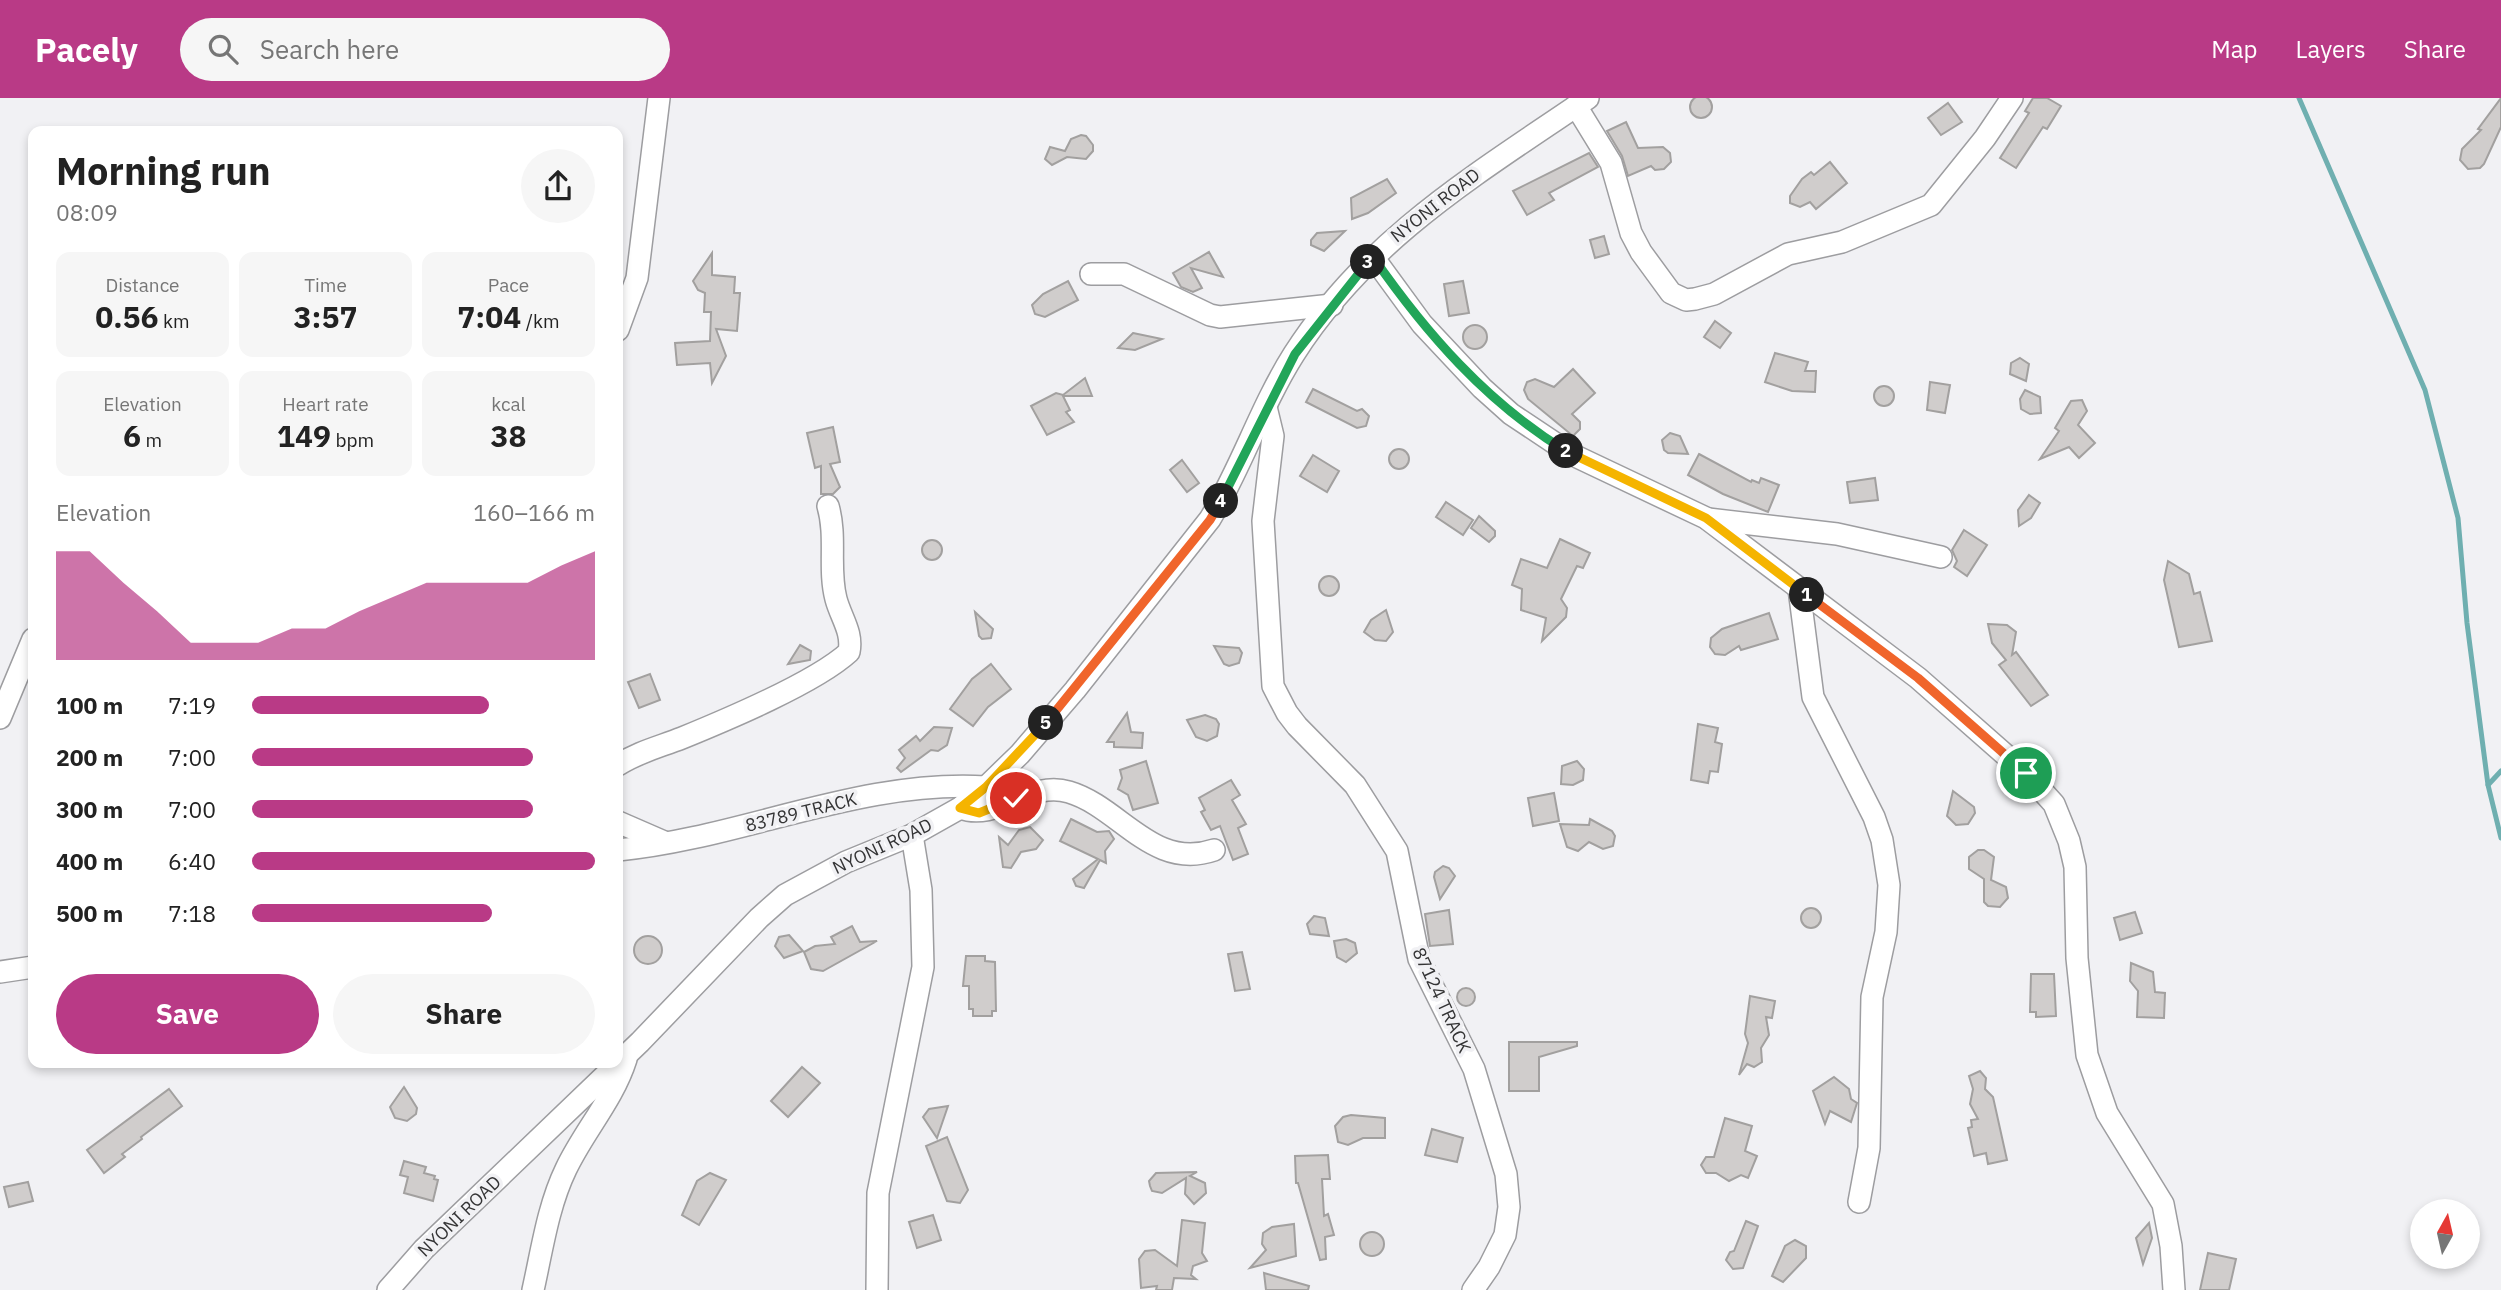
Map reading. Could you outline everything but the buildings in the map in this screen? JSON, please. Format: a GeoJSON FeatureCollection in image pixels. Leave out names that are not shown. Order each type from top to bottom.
{"type":"FeatureCollection","features":[{"type":"Feature","properties":{"kind":"street"},"geometry":{"type":"LineString","coordinates":[[623,320],[639,268],[659,98]]}},
{"type":"Feature","properties":{"kind":"street"},"geometry":{"type":"LineString","coordinates":[[1582,102],[1611,163],[1631,233],[1641,252],[1671,293],[1678,298],[1696,299],[1714,294],[1788,254],[1842,242],[1931,205],[1978,148],[2012,98]]}},
{"type":"Feature","properties":{"kind":"street","name":"NYONI ROAD"},"geometry":{"type":"LineString","coordinates":[[623,1059],[759,918],[785,895],[846,862],[912,835],[960,808],[1020,754],[1210,520],[1229,488],[1266,407],[1295,354],[1373,257],[1410,222],[1488,164],[1582,102]]}},
{"type":"Feature","properties":{"kind":"street"},"geometry":{"type":"LineString","coordinates":[[1373,257],[1422,324],[1482,388],[1511,414],[1572,454],[1706,518],[1918,678],[2026,773],[2054,804],[2069,841],[2075,867],[2082,1023],[2092,1079],[2107,1113],[2163,1204],[2171,1246],[2174,1290]]}},
{"type":"Feature","properties":{"kind":"street"},"geometry":{"type":"LineString","coordinates":[[1091,274],[1124,274],[1210,315],[1220,317],[1332,305]]}},
{"type":"Feature","properties":{"kind":"street","name":"87124 TRACK"},"geometry":{"type":"LineString","coordinates":[[1266,407],[1273,436],[1263,521],[1273,686],[1297,726],[1355,785],[1397,851],[1419,959],[1474,1069],[1506,1174],[1509,1207],[1505,1235],[1489,1267],[1473,1290]]}},
{"type":"Feature","properties":{"kind":"street"},"geometry":{"type":"LineString","coordinates":[[623,762],[642,751],[683,737],[783,691],[849,652],[851,636],[839,611],[833,582],[834,525],[828,506]]}},
{"type":"Feature","properties":{"kind":"street"},"geometry":{"type":"LineString","coordinates":[[1706,518],[1829,533],[1941,557]]}},
{"type":"Feature","properties":{"kind":"street"},"geometry":{"type":"LineString","coordinates":[[1799,589],[1813,697],[1874,817],[1888,874],[1890,907],[1872,997],[1869,1149],[1859,1202]]}},
{"type":"Feature","properties":{"kind":"street"},"geometry":{"type":"LineString","coordinates":[[0,718],[28,651]]}},
{"type":"Feature","properties":{"kind":"street","name":"83789 TRACK"},"geometry":{"type":"LineString","coordinates":[[623,849],[666,843],[877,794],[937,786],[986,787]]}},
{"type":"Feature","properties":{"kind":"street"},"geometry":{"type":"LineString","coordinates":[[960,808],[979,813],[1031,792],[1065,791],[1095,805],[1140,839],[1161,848],[1192,855],[1214,850]]}},
{"type":"Feature","properties":{"kind":"street"},"geometry":{"type":"LineString","coordinates":[[623,824],[666,843]]}},
{"type":"Feature","properties":{"kind":"street"},"geometry":{"type":"LineString","coordinates":[[877,1290],[878,1193],[923,967],[920,890],[912,835]]}},
{"type":"Feature","properties":{"kind":"street"},"geometry":{"type":"LineString","coordinates":[[0,972],[28,968]]}},
{"type":"Feature","properties":{"kind":"street"},"geometry":{"type":"LineString","coordinates":[[623,1067],[628,1054]]}},
{"type":"Feature","properties":{"kind":"street","name":"NYONI ROAD"},"geometry":{"type":"LineString","coordinates":[[388,1290],[424,1249],[613,1068]]}},
{"type":"Feature","properties":{"kind":"street"},"geometry":{"type":"LineString","coordinates":[[533,1290],[560,1183],[580,1143],[615,1089],[623,1068]]}},
{"type":"Feature","properties":{"kind":"waterway"},"geometry":{"type":"LineString","coordinates":[[2299,98],[2425,390],[2458,518],[2467,623],[2488,785]]}},
{"type":"Feature","properties":{"kind":"waterway"},"geometry":{"type":"LineString","coordinates":[[2501,771],[2488,785],[2501,838]]}},
{"type":"Feature","properties":{"kind":"route"},"geometry":{"type":"LineString","coordinates":[[1016,798],[979,813],[960,808],[1020,754],[1210,520],[1229,488],[1266,407],[1295,354],[1363,266],[1373,257],[1422,324],[1482,388],[1511,414],[1572,454],[1640,489],[1706,518],[1722,529],[1918,678],[2026,773]]}}]}
